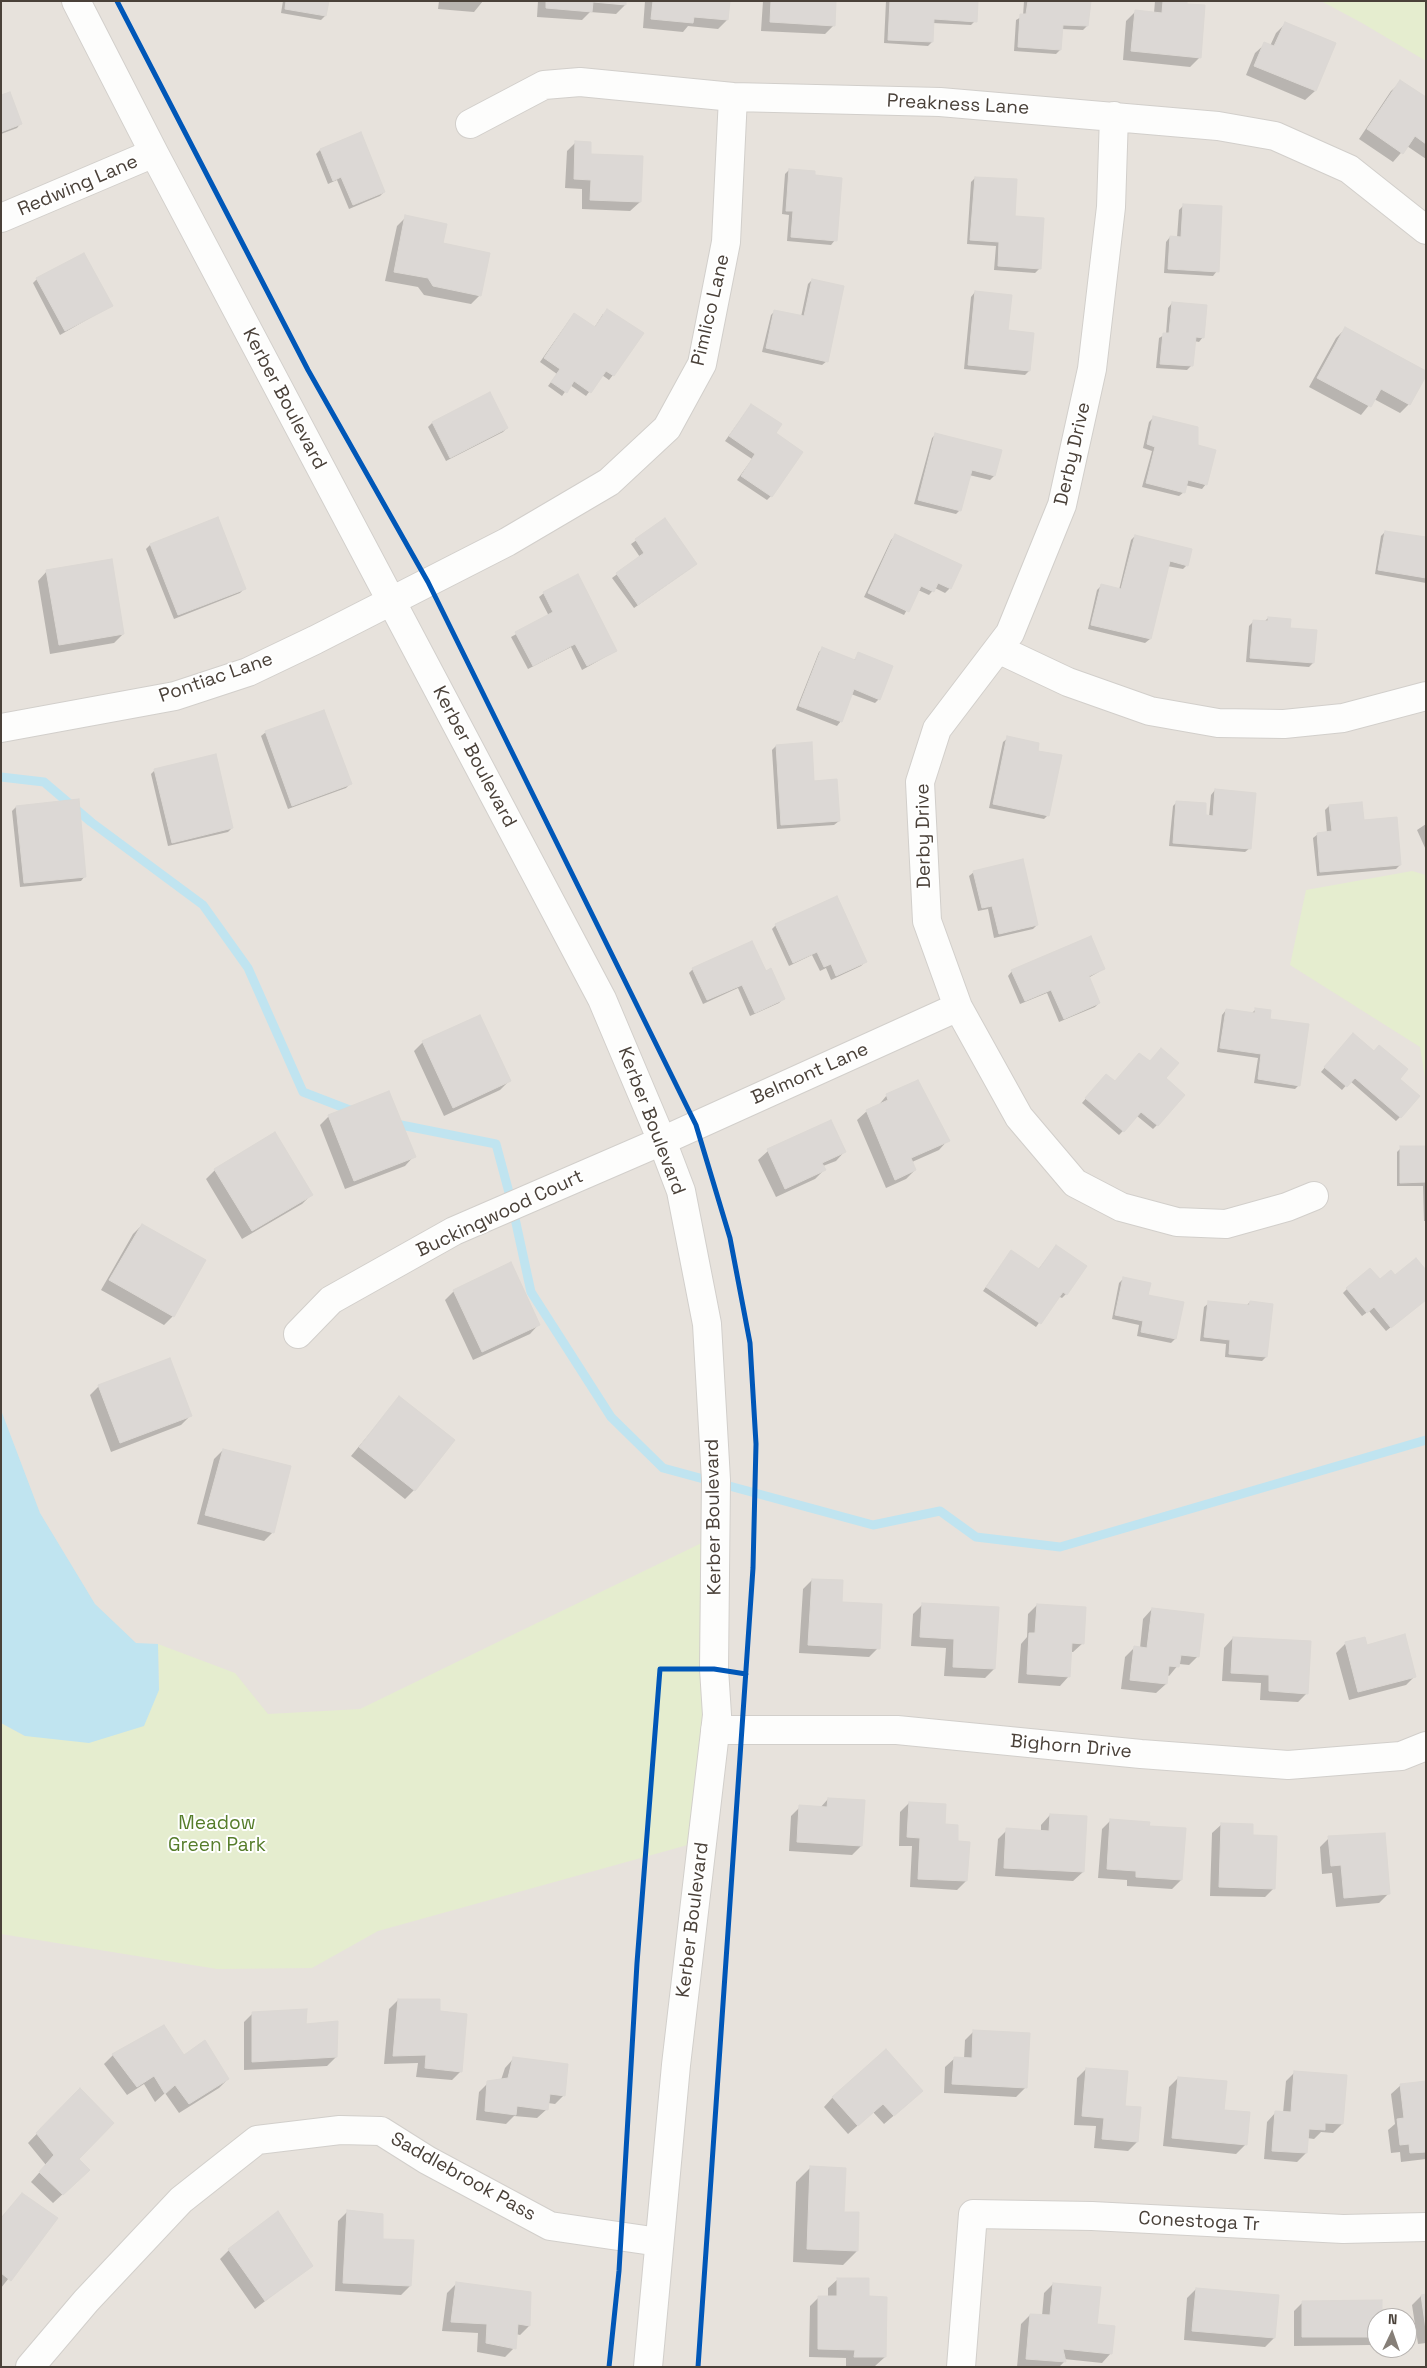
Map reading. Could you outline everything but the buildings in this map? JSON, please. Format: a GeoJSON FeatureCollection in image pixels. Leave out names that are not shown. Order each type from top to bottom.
{"type":"FeatureCollection","features":[{"type":"Feature","properties":{"kind":"street","name":"Kerber Boulevard"},"geometry":{"type":"LineString","coordinates":[[76,1],[154,153],[602,999],[662,1141],[680,1191],[706,1324],[716,1480],[714,1669],[717,1715],[676,2065],[648,2367]]}},
{"type":"Feature","properties":{"kind":"street","name":"Preakness Lane"},"geometry":{"type":"LineString","coordinates":[[470,124],[544,85],[580,82],[733,97],[940,102],[1218,126],[1275,136],[1349,169],[1426,230]]}},
{"type":"Feature","properties":{"kind":"street","name":"Pimlico Lane"},"geometry":{"type":"LineString","coordinates":[[391,601],[507,542],[609,482],[667,428],[702,364],[726,242],[733,97]]}},
{"type":"Feature","properties":{"kind":"street","name":"Derby Drive"},"geometry":{"type":"LineString","coordinates":[[1114,116],[1111,207],[1092,369],[1062,505],[1010,633],[937,729],[920,782],[927,922],[958,1007],[1019,1117],[1075,1182],[1121,1207],[1177,1222],[1226,1224],[1288,1207],[1314,1196]]}},
{"type":"Feature","properties":{"kind":"street","name":"Redwing Lane"},"geometry":{"type":"LineString","coordinates":[[1,218],[154,153]]}},
{"type":"Feature","properties":{"kind":"street","name":"Pontiac Lane"},"geometry":{"type":"LineString","coordinates":[[1,728],[175,696],[212,684],[248,672],[391,601]]}},
{"type":"Feature","properties":{"kind":"street"},"geometry":{"type":"LineString","coordinates":[[998,649],[1068,682],[1150,711],[1218,723],[1284,724],[1343,718],[1426,696]]}},
{"type":"Feature","properties":{"kind":"street","name":"Belmont Lane"},"geometry":{"type":"LineString","coordinates":[[662,1141],[958,1007]]}},
{"type":"Feature","properties":{"kind":"street","name":"Buckingwood Court"},"geometry":{"type":"LineString","coordinates":[[298,1334],[331,1300],[454,1231],[662,1141]]}},
{"type":"Feature","properties":{"kind":"street","name":"Bighorn Drive"},"geometry":{"type":"LineString","coordinates":[[715,1730],[897,1730],[1140,1754],[1288,1765],[1401,1756],[1426,1746]]}},
{"type":"Feature","properties":{"kind":"street","name":"Saddlebrook Pass"},"geometry":{"type":"LineString","coordinates":[[30,2367],[86,2301],[181,2200],[258,2140],[340,2130],[381,2132],[434,2165],[550,2226],[660,2242]]}},
{"type":"Feature","properties":{"kind":"street","name":"Conestoga Tr"},"geometry":{"type":"LineString","coordinates":[[961,2367],[973,2214],[1092,2216],[1343,2229],[1426,2227]]}},
{"type":"Feature","properties":{"kind":"shaded area"},"geometry":{"type":"Polygon","coordinates":[[[1,1],[1426,1],[1426,2367],[1,2367],[1,1]]]}},
{"type":"Feature","properties":{"kind":"green space"},"geometry":{"type":"Polygon","coordinates":[[[1321,1],[1426,1],[1426,61],[1362,23],[1321,1]]]}},
{"type":"Feature","properties":{"kind":"green space"},"geometry":{"type":"Polygon","coordinates":[[[1412,871],[1426,875],[1426,1084],[1420,1047],[1290,965],[1306,890],[1412,871]]]}},
{"type":"Feature","properties":{"kind":"green space","name":"Meadow Green Park"},"geometry":{"type":"Polygon","coordinates":[[[716,1536],[702,1841],[378,1931],[312,1968],[217,1969],[1,1934],[1,1723],[25,1736],[159,1690],[158,1644],[235,1673],[268,1714],[360,1709],[716,1536]]]}},
{"type":"Feature","properties":{"kind":"water"},"geometry":{"type":"Polygon","coordinates":[[[1,1410],[40,1513],[95,1604],[136,1643],[158,1644],[159,1690],[144,1726],[89,1743],[25,1736],[1,1723],[1,1410]]]}},
{"type":"Feature","properties":{"kind":"waterway"},"geometry":{"type":"LineString","coordinates":[[1,777],[44,782],[91,822],[203,905],[248,968],[303,1092],[355,1112]]}},
{"type":"Feature","properties":{"kind":"waterway"},"geometry":{"type":"LineString","coordinates":[[391,1123],[496,1144],[511,1200],[531,1292],[611,1417],[663,1468],[873,1525],[940,1511],[976,1537],[1060,1547],[1426,1440]]}},
{"type":"Feature","properties":{"kind":"cycle path"},"geometry":{"type":"LineString","coordinates":[[117,1],[308,370],[428,582],[696,1125],[730,1238],[750,1343],[756,1444],[753,1568],[698,2367]]}},
{"type":"Feature","properties":{"kind":"cycle path"},"geometry":{"type":"LineString","coordinates":[[609,2367],[619,2271],[637,1963],[660,1669],[714,1669],[746,1674]]}}]}
